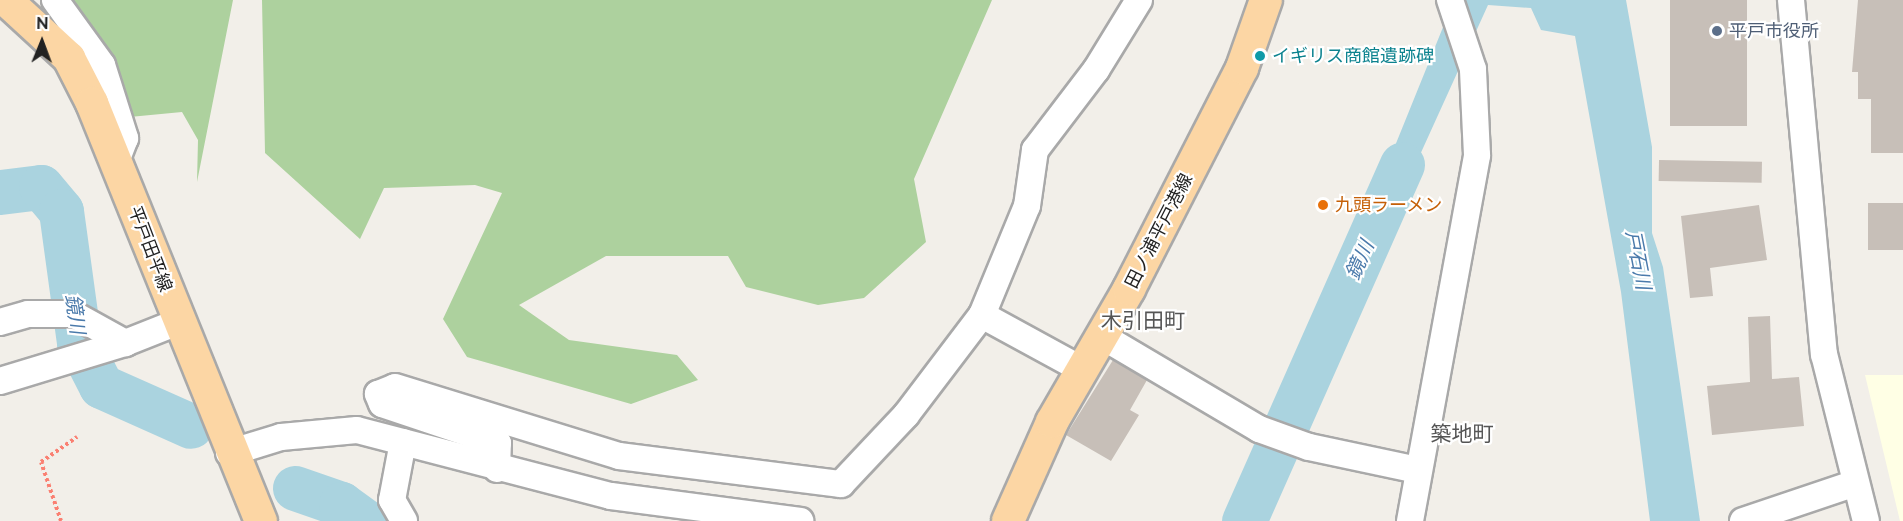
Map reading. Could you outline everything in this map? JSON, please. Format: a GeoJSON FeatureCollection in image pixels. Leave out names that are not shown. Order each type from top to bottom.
{"type":"FeatureCollection","features":[{"type":"Feature","properties":{"kind":"main road","name":"平戸田平線"},"geometry":{"type":"LineString","coordinates":[[6,0],[69,58],[116,162],[229,453],[261,521]]}},
{"type":"Feature","properties":{"kind":"main road","name":"田ノ浦平戸港線"},"geometry":{"type":"LineString","coordinates":[[1008,521],[1081,369],[1129,289],[1242,68],[1266,0]]}},
{"type":"Feature","properties":{"kind":"street"},"geometry":{"type":"LineString","coordinates":[[56,0],[102,66],[125,138],[116,162]]}},
{"type":"Feature","properties":{"kind":"street"},"geometry":{"type":"LineString","coordinates":[[497,469],[498,443],[382,404],[378,394],[395,387],[619,456],[841,484],[906,415],[982,315],[1027,206],[1035,150],[1096,70],[1139,0]]}},
{"type":"Feature","properties":{"kind":"street"},"geometry":{"type":"LineString","coordinates":[[1410,521],[1417,470],[1477,155],[1473,69],[1450,0]]}},
{"type":"Feature","properties":{"kind":"street"},"geometry":{"type":"LineString","coordinates":[[1791,0],[1813,278],[1824,354],[1866,521]]}},
{"type":"Feature","properties":{"kind":"street"},"geometry":{"type":"LineString","coordinates":[[0,322],[28,314],[73,314],[110,343]]}},
{"type":"Feature","properties":{"kind":"street"},"geometry":{"type":"LineString","coordinates":[[982,315],[1081,369]]}},
{"type":"Feature","properties":{"kind":"street"},"geometry":{"type":"LineString","coordinates":[[0,381],[77,360],[110,343],[178,322]]}},
{"type":"Feature","properties":{"kind":"street"},"geometry":{"type":"LineString","coordinates":[[1100,335],[1259,429],[1309,447],[1417,470]]}},
{"type":"Feature","properties":{"kind":"street"},"geometry":{"type":"LineString","coordinates":[[229,453],[325,429],[357,430],[497,469],[610,496],[800,521]]}},
{"type":"Feature","properties":{"kind":"street"},"geometry":{"type":"LineString","coordinates":[[403,442],[392,500],[404,521]]}},
{"type":"Feature","properties":{"kind":"street"},"geometry":{"type":"LineString","coordinates":[[1743,521],[1856,483]]}},
{"type":"Feature","properties":{"kind":"path"},"geometry":{"type":"LineString","coordinates":[[61,521],[41,462],[77,437]]}},
{"type":"Feature","properties":{"kind":"shaded area"},"geometry":{"type":"Polygon","coordinates":[[[1865,375],[1903,375],[1903,521],[1900,521],[1865,375]]]}},
{"type":"Feature","properties":{"kind":"green space"},"geometry":{"type":"Polygon","coordinates":[[[47,0],[233,0],[197,182],[198,140],[182,112],[119,118],[78,75],[43,9],[47,0]]]}},
{"type":"Feature","properties":{"kind":"green space"},"geometry":{"type":"Polygon","coordinates":[[[262,0],[992,0],[914,179],[926,242],[864,298],[818,305],[746,287],[728,256],[606,256],[519,305],[569,340],[677,355],[698,380],[631,404],[467,357],[443,319],[502,193],[475,185],[384,188],[360,239],[265,153],[262,0]]]}},
{"type":"Feature","properties":{"kind":"water","name":"戸石川"},"geometry":{"type":"Polygon","coordinates":[[[1454,0],[1626,0],[1652,147],[1652,233],[1663,267],[1700,521],[1650,521],[1621,292],[1575,36],[1541,30],[1531,8],[1488,5],[1389,223],[1365,220],[1454,0]]]}},
{"type":"Feature","properties":{"kind":"building"},"geometry":{"type":"Polygon","coordinates":[[[1670,0],[1747,0],[1747,126],[1670,126],[1670,0]]]}},
{"type":"Feature","properties":{"kind":"building"},"geometry":{"type":"Polygon","coordinates":[[[1858,0],[1903,0],[1903,153],[1871,153],[1871,99],[1858,99],[1858,72],[1852,72],[1858,0]]]}},
{"type":"Feature","properties":{"kind":"building"},"geometry":{"type":"Polygon","coordinates":[[[1659,160],[1762,162],[1762,183],[1659,181],[1659,160]]]}},
{"type":"Feature","properties":{"kind":"building"},"geometry":{"type":"Polygon","coordinates":[[[1868,203],[1903,203],[1903,250],[1868,250],[1868,203]]]}},
{"type":"Feature","properties":{"kind":"building"},"geometry":{"type":"Polygon","coordinates":[[[1759,205],[1767,260],[1710,268],[1713,296],[1690,298],[1681,216],[1759,205]]]}},
{"type":"Feature","properties":{"kind":"building"},"geometry":{"type":"Polygon","coordinates":[[[1770,316],[1772,379],[1799,377],[1804,426],[1712,435],[1707,386],[1750,382],[1748,317],[1770,316]]]}},
{"type":"Feature","properties":{"kind":"building"},"geometry":{"type":"Polygon","coordinates":[[[1113,360],[1147,380],[1130,410],[1139,415],[1111,461],[1066,435],[1113,360]]]}},
{"type":"Feature","properties":{"kind":"waterway","name":"鏡川"},"geometry":{"type":"LineString","coordinates":[[1244,521],[1402,164]]}},
{"type":"Feature","properties":{"kind":"waterway","name":"鏡川"},"geometry":{"type":"LineString","coordinates":[[0,192],[41,187],[61,211],[79,343],[101,386],[191,426]]}},
{"type":"Feature","properties":{"kind":"waterway","name":"鏡川"},"geometry":{"type":"LineString","coordinates":[[295,488],[341,504],[364,521]]}},
{"type":"Feature","properties":{"kind":"place","name":"平戸市役所"},"geometry":{"type":"Point","coordinates":[1717,31]}},
{"type":"Feature","properties":{"kind":"place","name":"イギリス商館遺跡碑"},"geometry":{"type":"Point","coordinates":[1260,56]}},
{"type":"Feature","properties":{"kind":"place","name":"九頭ラーメン"},"geometry":{"type":"Point","coordinates":[1323,205]}},
{"type":"Feature","properties":{"kind":"district","name":"木引田町"},"geometry":{"type":"Point","coordinates":[1143,321]}},
{"type":"Feature","properties":{"kind":"district","name":"築地町"},"geometry":{"type":"Point","coordinates":[1462,434]}}]}
